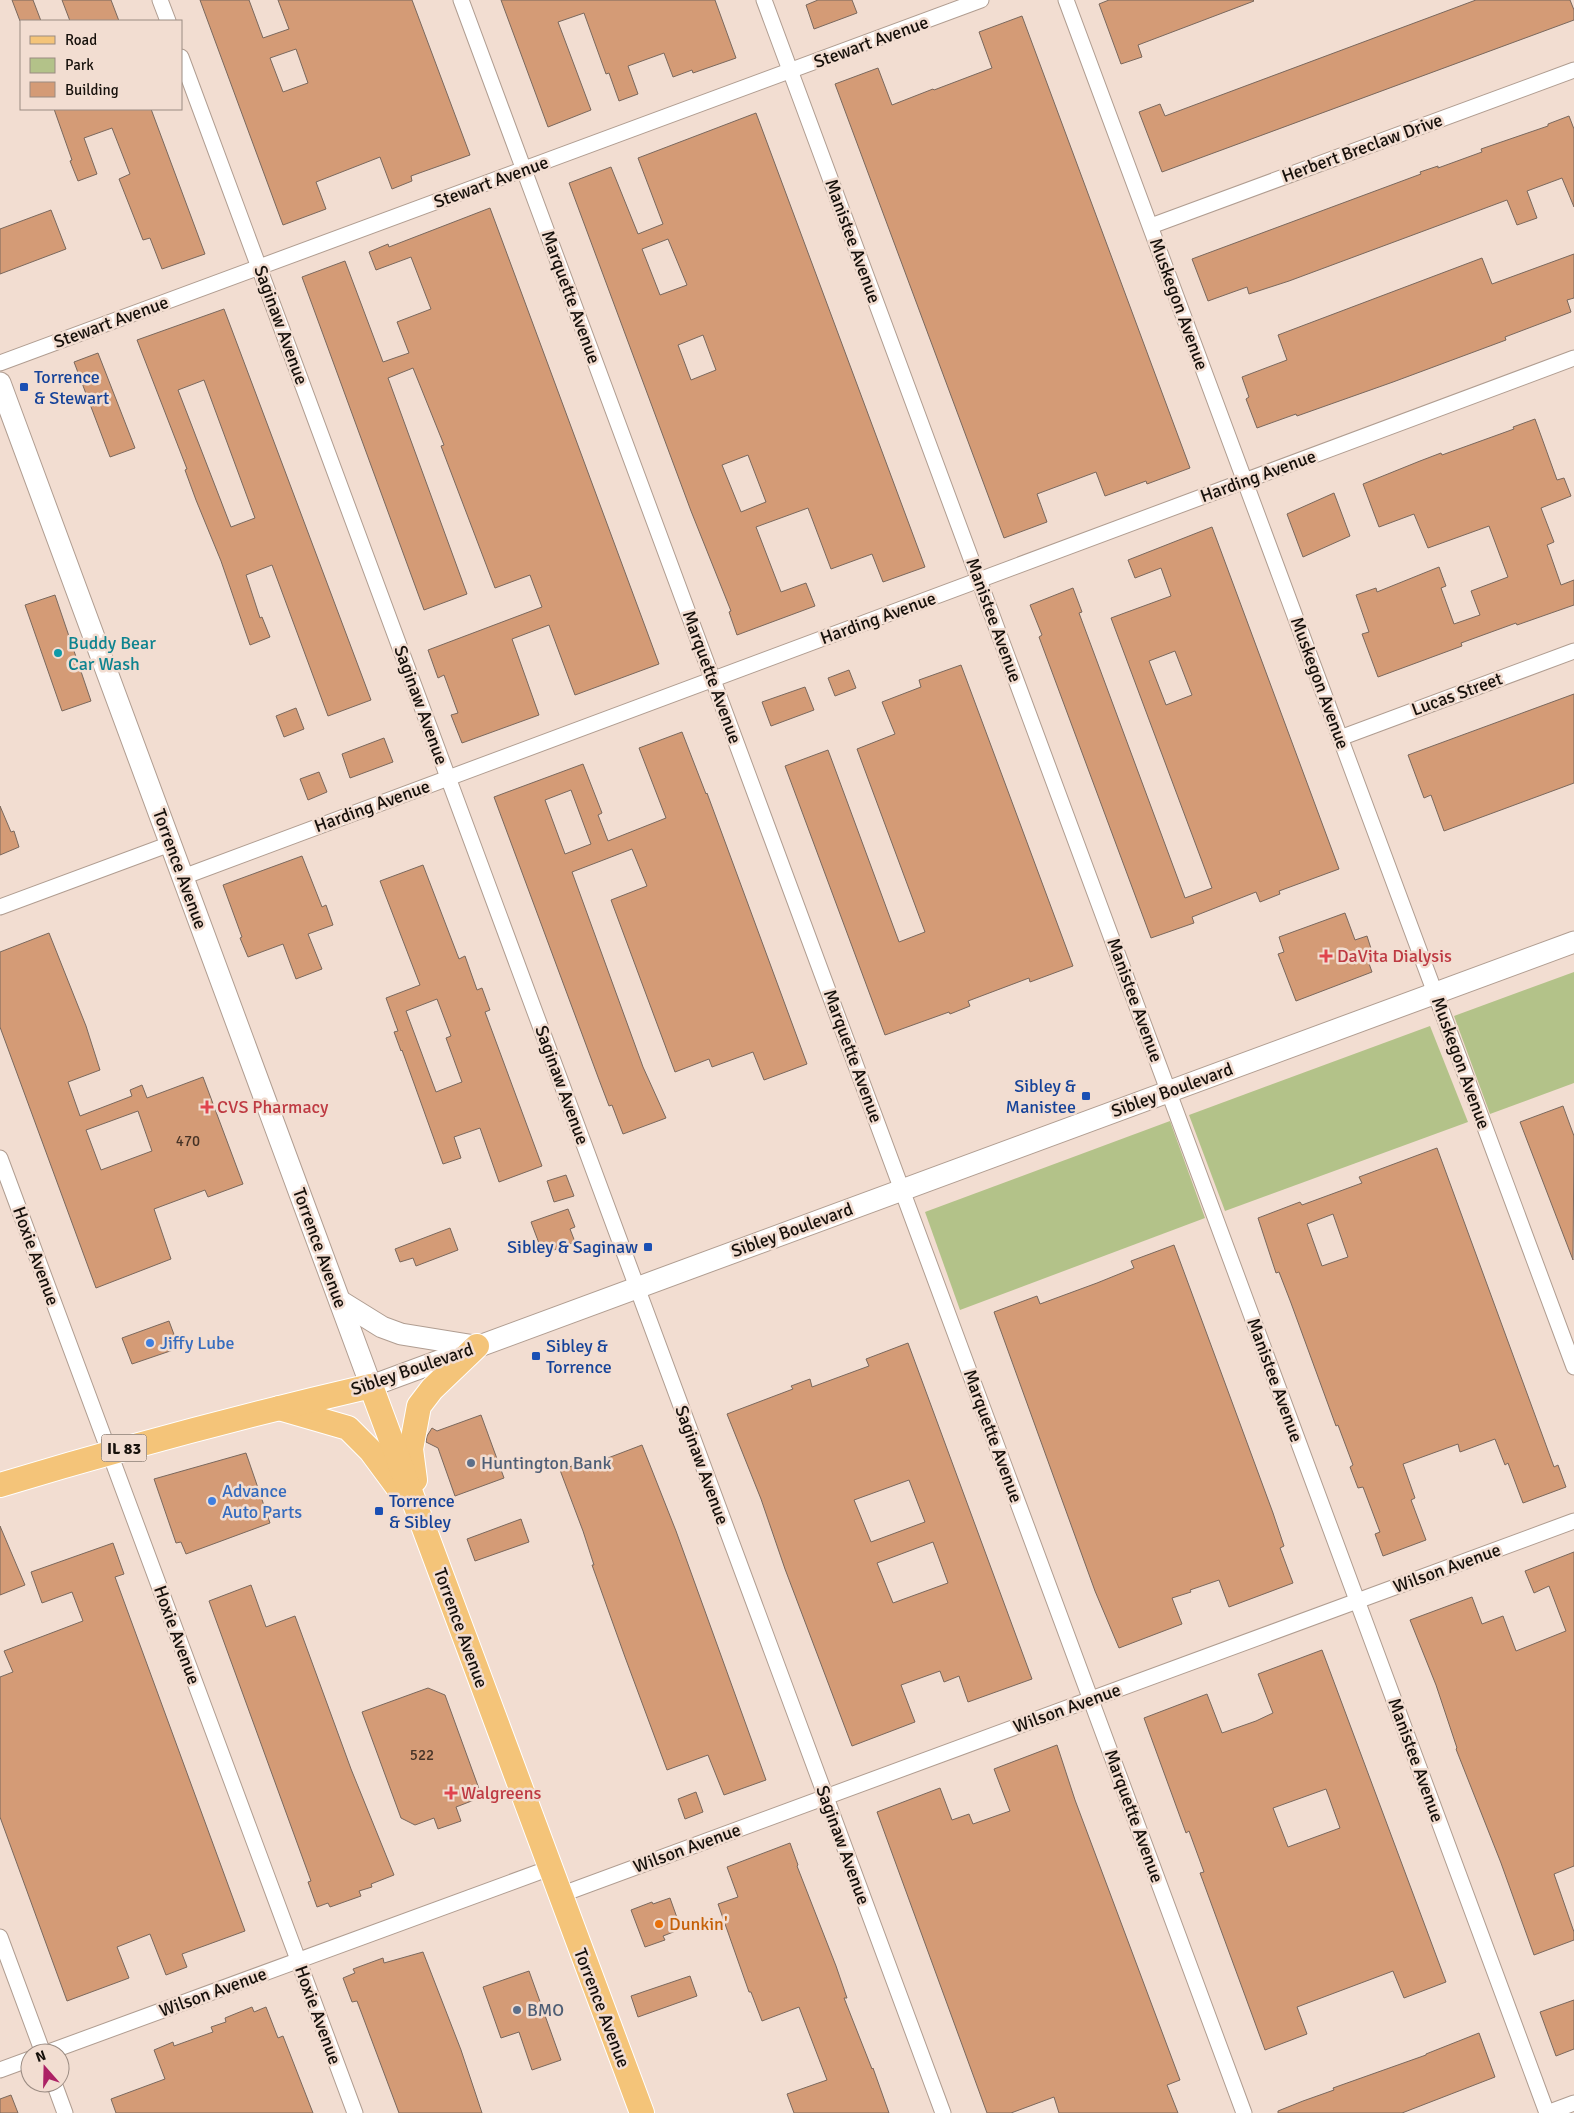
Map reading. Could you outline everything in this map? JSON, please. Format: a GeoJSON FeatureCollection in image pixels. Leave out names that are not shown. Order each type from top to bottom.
{"type":"FeatureCollection","features":[{"type":"Feature","properties":{"kind":"main road","name":"Torrence Avenue"},"geometry":{"type":"LineString","coordinates":[[0,383],[642,2113]]}},
{"type":"Feature","properties":{"kind":"main road","name":"Sibley Boulevard"},"geometry":{"type":"LineString","coordinates":[[0,1485],[109,1452],[277,1408],[371,1386],[1574,942]]}},
{"type":"Feature","properties":{"kind":"main road"},"geometry":{"type":"LineString","coordinates":[[340,1302],[382,1327],[401,1334],[478,1346]]}},
{"type":"Feature","properties":{"kind":"main road"},"geometry":{"type":"LineString","coordinates":[[419,1516],[411,1449],[418,1406],[432,1389],[478,1346]]}},
{"type":"Feature","properties":{"kind":"main road"},"geometry":{"type":"LineString","coordinates":[[277,1408],[348,1428],[371,1451],[419,1516]]}},
{"type":"Feature","properties":{"kind":"street"},"geometry":{"type":"LineString","coordinates":[[160,0],[168,20]]}},
{"type":"Feature","properties":{"kind":"street","name":"Marquette Avenue"},"geometry":{"type":"LineString","coordinates":[[461,0],[1244,2113]]}},
{"type":"Feature","properties":{"kind":"street","name":"Manistee Avenue"},"geometry":{"type":"LineString","coordinates":[[764,0],[1547,2113]]}},
{"type":"Feature","properties":{"kind":"street","name":"Stewart Avenue"},"geometry":{"type":"LineString","coordinates":[[0,364],[981,0]]}},
{"type":"Feature","properties":{"kind":"street","name":"Muskegon Avenue"},"geometry":{"type":"LineString","coordinates":[[1066,0],[1574,1367]]}},
{"type":"Feature","properties":{"kind":"street","name":"Saginaw Avenue"},"geometry":{"type":"LineString","coordinates":[[182,60],[942,2113]]}},
{"type":"Feature","properties":{"kind":"street","name":"Herbert Breclaw Drive"},"geometry":{"type":"LineString","coordinates":[[1151,226],[1574,70]]}},
{"type":"Feature","properties":{"kind":"street","name":"Harding Avenue"},"geometry":{"type":"LineString","coordinates":[[182,876],[1574,358]]}},
{"type":"Feature","properties":{"kind":"street","name":"Lucas Street"},"geometry":{"type":"LineString","coordinates":[[1340,738],[1574,651]]}},
{"type":"Feature","properties":{"kind":"street"},"geometry":{"type":"LineString","coordinates":[[0,907],[170,844]]}},
{"type":"Feature","properties":{"kind":"street","name":"Hoxie Avenue"},"geometry":{"type":"LineString","coordinates":[[0,1158],[355,2113]]}},
{"type":"Feature","properties":{"kind":"street","name":"Wilson Avenue"},"geometry":{"type":"LineString","coordinates":[[560,1895],[1574,1521]]}},
{"type":"Feature","properties":{"kind":"street","name":"Wilson Avenue"},"geometry":{"type":"LineString","coordinates":[[70,2044],[550,1868]]}},
{"type":"Feature","properties":{"kind":"street"},"geometry":{"type":"LineString","coordinates":[[0,1937],[40,2043]]}},
{"type":"Feature","properties":{"kind":"street"},"geometry":{"type":"LineString","coordinates":[[0,2070],[20,2063]]}},
{"type":"Feature","properties":{"kind":"street"},"geometry":{"type":"LineString","coordinates":[[58,2093],[65,2113]]}},
{"type":"Feature","properties":{"kind":"street"},"geometry":{"type":"LineString","coordinates":[[1547,2113],[1574,2103]]}},
{"type":"Feature","properties":{"kind":"green space"},"geometry":{"type":"Polygon","coordinates":[[[1574,972],[1574,1083],[1490,1114],[1454,1016],[1574,972]]]}},
{"type":"Feature","properties":{"kind":"green space"},"geometry":{"type":"Polygon","coordinates":[[[1430,1026],[1468,1122],[1225,1211],[1189,1115],[1430,1026]]]}},
{"type":"Feature","properties":{"kind":"green space"},"geometry":{"type":"Polygon","coordinates":[[[1170,1121],[1205,1218],[960,1310],[925,1212],[1170,1121]]]}},
{"type":"Feature","properties":{"kind":"building"},"geometry":{"type":"Polygon","coordinates":[[[12,0],[33,0],[41,20],[20,21],[12,0]]]}},
{"type":"Feature","properties":{"kind":"building"},"geometry":{"type":"Polygon","coordinates":[[[62,0],[111,0],[119,20],[70,20],[62,0]]]}},
{"type":"Feature","properties":{"kind":"building"},"geometry":{"type":"Polygon","coordinates":[[[200,0],[249,0],[263,38],[289,29],[278,0],[412,0],[470,155],[411,176],[412,181],[392,189],[380,157],[316,182],[326,209],[283,225],[200,0]],[[296,49],[270,58],[283,92],[308,83],[296,49]]]}},
{"type":"Feature","properties":{"kind":"building"},"geometry":{"type":"Polygon","coordinates":[[[501,0],[715,0],[736,58],[693,73],[692,70],[673,77],[664,53],[628,66],[638,94],[619,101],[609,73],[606,74],[584,13],[558,22],[591,110],[548,127],[501,0]]]}},
{"type":"Feature","properties":{"kind":"building"},"geometry":{"type":"Polygon","coordinates":[[[818,0],[852,0],[857,13],[814,29],[806,5],[818,0]]]}},
{"type":"Feature","properties":{"kind":"building"},"geometry":{"type":"Polygon","coordinates":[[[1109,0],[1254,1],[1138,45],[1142,57],[1121,64],[1099,4],[1109,0]]]}},
{"type":"Feature","properties":{"kind":"building"},"geometry":{"type":"Polygon","coordinates":[[[1476,0],[1570,0],[1574,10],[1574,20],[1162,172],[1139,112],[1160,104],[1165,116],[1476,0]]]}},
{"type":"Feature","properties":{"kind":"building"},"geometry":{"type":"Polygon","coordinates":[[[1022,16],[1190,468],[1147,484],[1146,481],[1105,496],[1096,472],[1037,494],[1047,522],[1004,538],[835,84],[878,68],[892,105],[934,90],[992,68],[979,32],[1022,16]]]}},
{"type":"Feature","properties":{"kind":"building"},"geometry":{"type":"Polygon","coordinates":[[[54,110],[151,110],[205,254],[162,269],[150,238],[143,240],[119,179],[130,174],[112,128],[84,138],[97,174],[78,181],[70,161],[72,160],[54,110]]]}},
{"type":"Feature","properties":{"kind":"building"},"geometry":{"type":"Polygon","coordinates":[[[756,113],[925,567],[883,582],[872,554],[831,569],[808,508],[756,527],[781,592],[806,583],[815,606],[737,635],[729,612],[731,611],[691,511],[569,183],[611,167],[638,234],[663,224],[638,158],[756,113]],[[668,239],[642,249],[660,295],[687,285],[668,239]],[[703,335],[678,345],[691,380],[716,370],[703,335]],[[748,455],[722,465],[741,512],[766,502],[748,455]]]}},
{"type":"Feature","properties":{"kind":"building"},"geometry":{"type":"Polygon","coordinates":[[[1569,116],[1574,129],[1574,207],[1562,178],[1527,191],[1537,218],[1517,225],[1507,200],[1289,281],[1249,294],[1247,287],[1208,301],[1192,259],[1421,174],[1420,172],[1438,166],[1438,168],[1482,152],[1481,149],[1548,126],[1548,124],[1569,116]]]}},
{"type":"Feature","properties":{"kind":"building"},"geometry":{"type":"Polygon","coordinates":[[[490,208],[659,664],[575,695],[549,625],[512,639],[539,715],[462,743],[451,715],[458,713],[444,675],[438,678],[428,650],[542,607],[530,575],[495,588],[441,446],[444,445],[413,368],[388,378],[467,594],[424,610],[302,277],[345,261],[383,362],[409,353],[397,322],[431,309],[411,257],[376,270],[369,252],[388,244],[389,247],[490,208]]]}},
{"type":"Feature","properties":{"kind":"building"},"geometry":{"type":"Polygon","coordinates":[[[51,210],[66,249],[0,274],[0,229],[51,210]]]}},
{"type":"Feature","properties":{"kind":"building"},"geometry":{"type":"Polygon","coordinates":[[[1574,254],[1574,298],[1567,300],[1571,312],[1505,337],[1506,340],[1393,382],[1257,428],[1246,399],[1249,397],[1242,377],[1287,360],[1278,335],[1482,258],[1492,284],[1574,254]]]}},
{"type":"Feature","properties":{"kind":"building"},"geometry":{"type":"Polygon","coordinates":[[[224,309],[371,700],[328,716],[272,565],[246,575],[260,618],[262,617],[270,637],[250,645],[221,561],[185,470],[187,469],[137,340],[224,309]],[[204,380],[178,390],[231,527],[255,518],[204,380]]]}},
{"type":"Feature","properties":{"kind":"building"},"geometry":{"type":"Polygon","coordinates":[[[98,353],[135,448],[110,457],[74,362],[98,353]]]}},
{"type":"Feature","properties":{"kind":"building"},"geometry":{"type":"Polygon","coordinates":[[[1535,419],[1557,480],[1564,478],[1571,496],[1541,508],[1554,542],[1547,545],[1561,585],[1574,580],[1574,605],[1461,643],[1462,646],[1378,677],[1362,634],[1369,632],[1356,595],[1376,588],[1377,592],[1439,567],[1446,586],[1441,588],[1454,624],[1480,615],[1471,591],[1508,577],[1489,526],[1428,548],[1414,514],[1379,527],[1363,484],[1441,453],[1442,455],[1514,429],[1513,427],[1535,419]]]}},
{"type":"Feature","properties":{"kind":"building"},"geometry":{"type":"Polygon","coordinates":[[[1334,493],[1350,536],[1303,557],[1287,514],[1334,493]]]}},
{"type":"Feature","properties":{"kind":"building"},"geometry":{"type":"Polygon","coordinates":[[[1212,527],[1339,869],[1279,891],[1280,894],[1260,902],[1256,892],[1192,917],[1194,923],[1151,938],[1039,637],[1042,635],[1030,605],[1073,588],[1082,612],[1079,613],[1185,898],[1212,888],[1111,618],[1171,596],[1161,568],[1135,578],[1128,560],[1212,527]],[[1175,651],[1149,661],[1166,705],[1192,695],[1175,651]]]}},
{"type":"Feature","properties":{"kind":"building","name":"Buddy Bear Car Wash"},"geometry":{"type":"Polygon","coordinates":[[[55,595],[91,701],[62,711],[25,605],[55,595]]]}},
{"type":"Feature","properties":{"kind":"building"},"geometry":{"type":"Polygon","coordinates":[[[961,665],[1073,966],[1030,982],[1029,978],[968,1001],[970,1006],[950,1014],[949,1012],[885,1035],[785,766],[828,750],[899,942],[925,932],[857,749],[895,734],[882,702],[921,687],[919,680],[961,665]]]}},
{"type":"Feature","properties":{"kind":"building"},"geometry":{"type":"Polygon","coordinates":[[[849,670],[856,688],[835,696],[828,678],[849,670]]]}},
{"type":"Feature","properties":{"kind":"building"},"geometry":{"type":"Polygon","coordinates":[[[805,687],[814,710],[771,726],[762,702],[805,687]]]}},
{"type":"Feature","properties":{"kind":"building"},"geometry":{"type":"Polygon","coordinates":[[[1574,694],[1574,783],[1444,831],[1431,795],[1424,798],[1408,755],[1574,694]]]}},
{"type":"Feature","properties":{"kind":"building"},"geometry":{"type":"Polygon","coordinates":[[[296,708],[304,729],[284,737],[276,716],[296,708]]]}},
{"type":"Feature","properties":{"kind":"building"},"geometry":{"type":"Polygon","coordinates":[[[682,732],[707,793],[807,1064],[764,1080],[753,1052],[712,1067],[709,1059],[675,1072],[611,900],[647,886],[632,849],[572,872],[643,1067],[666,1118],[623,1134],[612,1105],[609,1106],[494,797],[583,764],[602,813],[598,815],[608,841],[666,818],[639,748],[682,732]],[[571,790],[545,800],[565,854],[591,844],[571,790]]]}},
{"type":"Feature","properties":{"kind":"building"},"geometry":{"type":"Polygon","coordinates":[[[384,738],[393,762],[350,778],[342,754],[384,738]]]}},
{"type":"Feature","properties":{"kind":"building"},"geometry":{"type":"Polygon","coordinates":[[[319,772],[327,792],[308,800],[300,779],[319,772]]]}},
{"type":"Feature","properties":{"kind":"building"},"geometry":{"type":"Polygon","coordinates":[[[0,806],[11,832],[14,831],[19,847],[0,855],[0,806]]]}},
{"type":"Feature","properties":{"kind":"building"},"geometry":{"type":"Polygon","coordinates":[[[302,856],[322,907],[326,905],[333,925],[308,934],[322,969],[296,979],[283,944],[248,957],[223,885],[302,856]]]}},
{"type":"Feature","properties":{"kind":"building"},"geometry":{"type":"Polygon","coordinates":[[[423,865],[459,959],[465,956],[477,990],[482,988],[490,1010],[485,1012],[542,1166],[499,1182],[480,1128],[454,1137],[461,1158],[443,1164],[394,1032],[398,1031],[386,998],[420,985],[380,881],[423,865]],[[437,999],[406,1011],[436,1092],[462,1082],[446,1038],[451,1036],[437,999]]]}},
{"type":"Feature","properties":{"kind":"building","name":"DaVita Dialysis"},"geometry":{"type":"Polygon","coordinates":[[[1345,913],[1355,940],[1367,936],[1374,958],[1367,958],[1372,972],[1296,1001],[1278,954],[1284,952],[1279,937],[1345,913]]]}},
{"type":"Feature","properties":{"kind":"building"},"geometry":{"type":"Polygon","coordinates":[[[49,933],[86,1026],[100,1070],[68,1082],[80,1116],[132,1096],[130,1090],[142,1085],[147,1098],[203,1077],[243,1184],[208,1197],[205,1190],[154,1209],[171,1259],[96,1288],[0,1027],[0,952],[49,933]],[[138,1111],[86,1130],[101,1170],[152,1151],[138,1111]]]}},
{"type":"Feature","properties":{"kind":"building"},"geometry":{"type":"Polygon","coordinates":[[[1563,1106],[1574,1136],[1573,1260],[1520,1122],[1563,1106]]]}},
{"type":"Feature","properties":{"kind":"building"},"geometry":{"type":"Polygon","coordinates":[[[1437,1148],[1554,1467],[1558,1465],[1566,1487],[1523,1503],[1508,1463],[1505,1465],[1495,1439],[1460,1452],[1458,1444],[1403,1464],[1415,1498],[1411,1500],[1426,1540],[1383,1556],[1375,1534],[1380,1532],[1363,1487],[1358,1488],[1350,1467],[1353,1465],[1338,1425],[1336,1426],[1279,1272],[1276,1273],[1258,1218],[1300,1202],[1302,1205],[1362,1183],[1359,1177],[1437,1148]],[[1333,1214],[1307,1224],[1322,1266],[1348,1257],[1333,1214]]]}},
{"type":"Feature","properties":{"kind":"building"},"geometry":{"type":"Polygon","coordinates":[[[566,1175],[574,1196],[554,1202],[547,1181],[566,1175]]]}},
{"type":"Feature","properties":{"kind":"building"},"geometry":{"type":"Polygon","coordinates":[[[568,1209],[575,1227],[570,1229],[575,1242],[543,1254],[531,1222],[568,1209]]]}},
{"type":"Feature","properties":{"kind":"building"},"geometry":{"type":"Polygon","coordinates":[[[450,1228],[458,1250],[416,1266],[413,1258],[400,1262],[395,1249],[450,1228]]]}},
{"type":"Feature","properties":{"kind":"building"},"geometry":{"type":"Polygon","coordinates":[[[1174,1245],[1273,1513],[1284,1546],[1280,1548],[1293,1583],[1229,1607],[1219,1580],[1190,1590],[1191,1592],[1172,1598],[1182,1624],[1119,1648],[1095,1591],[994,1312],[1037,1296],[1040,1304],[1097,1283],[1134,1268],[1131,1261],[1174,1245]]]}},
{"type":"Feature","properties":{"kind":"building","name":"Jiffy Lube"},"geometry":{"type":"Polygon","coordinates":[[[169,1321],[179,1348],[132,1364],[122,1338],[169,1321]]]}},
{"type":"Feature","properties":{"kind":"building"},"geometry":{"type":"Polygon","coordinates":[[[908,1343],[1032,1679],[968,1702],[959,1676],[944,1682],[940,1671],[901,1685],[915,1722],[852,1746],[785,1569],[761,1499],[727,1414],[793,1389],[791,1386],[810,1379],[812,1387],[869,1366],[866,1359],[908,1343]],[[909,1480],[854,1500],[871,1542],[925,1522],[909,1480]],[[933,1542],[877,1563],[893,1603],[948,1583],[933,1542]]]}},
{"type":"Feature","properties":{"kind":"building","name":"Huntington Bank"},"geometry":{"type":"Polygon","coordinates":[[[481,1415],[504,1478],[455,1496],[438,1448],[426,1442],[427,1436],[432,1428],[437,1431],[481,1415]]]}},
{"type":"Feature","properties":{"kind":"building"},"geometry":{"type":"Polygon","coordinates":[[[642,1445],[676,1531],[766,1780],[724,1795],[708,1755],[667,1770],[592,1565],[594,1565],[583,1531],[560,1470],[578,1464],[579,1469],[642,1445]]]}},
{"type":"Feature","properties":{"kind":"building","name":"Advance Auto Parts"},"geometry":{"type":"Polygon","coordinates":[[[246,1453],[270,1523],[186,1554],[181,1542],[176,1543],[154,1479],[246,1453]]]}},
{"type":"Feature","properties":{"kind":"building"},"geometry":{"type":"Polygon","coordinates":[[[521,1519],[529,1542],[475,1561],[467,1539],[521,1519]]]}},
{"type":"Feature","properties":{"kind":"building"},"geometry":{"type":"Polygon","coordinates":[[[0,1526],[25,1585],[0,1595],[0,1526]]]}},
{"type":"Feature","properties":{"kind":"building"},"geometry":{"type":"Polygon","coordinates":[[[113,1543],[124,1574],[115,1577],[245,1931],[182,1954],[187,1967],[166,1975],[150,1934],[117,1947],[129,1978],[67,2001],[0,1817],[0,1677],[13,1672],[4,1651],[83,1621],[72,1592],[42,1603],[31,1572],[113,1543]]]}},
{"type":"Feature","properties":{"kind":"building"},"geometry":{"type":"Polygon","coordinates":[[[1574,1552],[1574,1866],[1554,1874],[1574,1932],[1574,1940],[1534,1955],[1501,1863],[1456,1749],[1436,1685],[1410,1620],[1472,1597],[1482,1624],[1503,1616],[1516,1651],[1566,1631],[1549,1586],[1534,1593],[1525,1571],[1574,1552]]]}},
{"type":"Feature","properties":{"kind":"building"},"geometry":{"type":"Polygon","coordinates":[[[251,1585],[266,1627],[295,1616],[351,1769],[394,1875],[371,1884],[372,1887],[359,1891],[361,1896],[330,1907],[328,1903],[317,1907],[308,1882],[311,1881],[209,1601],[251,1585]]]}},
{"type":"Feature","properties":{"kind":"building"},"geometry":{"type":"Polygon","coordinates":[[[1322,1650],[1446,1982],[1404,1998],[1393,1971],[1297,2007],[1307,2034],[1265,2050],[1200,1873],[1204,1872],[1189,1831],[1186,1833],[1144,1718],[1207,1694],[1222,1733],[1256,1721],[1273,1713],[1258,1674],[1322,1650]],[[1326,1789],[1273,1808],[1288,1847],[1340,1828],[1326,1789]]]}},
{"type":"Feature","properties":{"kind":"building","name":"Walgreens"},"geometry":{"type":"Polygon","coordinates":[[[428,1688],[445,1695],[482,1797],[456,1807],[461,1821],[438,1829],[434,1818],[415,1825],[401,1818],[362,1712],[428,1688]]]}},
{"type":"Feature","properties":{"kind":"building"},"geometry":{"type":"Polygon","coordinates":[[[1057,1745],[1075,1800],[1180,2080],[1167,2085],[1178,2113],[1059,2113],[1054,2097],[1011,2113],[987,2113],[877,1812],[940,1788],[952,1820],[969,1814],[973,1824],[1010,1811],[994,1769],[1057,1745]]]}},
{"type":"Feature","properties":{"kind":"building"},"geometry":{"type":"Polygon","coordinates":[[[696,1792],[703,1812],[685,1819],[678,1799],[696,1792]]]}},
{"type":"Feature","properties":{"kind":"building"},"geometry":{"type":"Polygon","coordinates":[[[790,1843],[847,1998],[844,1998],[889,2113],[794,2113],[787,2094],[827,2080],[799,2007],[762,2021],[751,1992],[749,1992],[718,1904],[738,1897],[727,1867],[790,1843]]]}},
{"type":"Feature","properties":{"kind":"building","name":"Dunkin'"},"geometry":{"type":"Polygon","coordinates":[[[670,1898],[681,1929],[663,1936],[665,1940],[645,1947],[631,1910],[670,1898]]]}},
{"type":"Feature","properties":{"kind":"building"},"geometry":{"type":"Polygon","coordinates":[[[423,1952],[461,2050],[482,2113],[399,2113],[357,2001],[352,2002],[343,1978],[355,1973],[353,1969],[383,1958],[384,1963],[423,1952]]]}},
{"type":"Feature","properties":{"kind":"building","name":"BMO"},"geometry":{"type":"Polygon","coordinates":[[[529,1971],[561,2060],[532,2070],[519,2032],[501,2038],[483,1987],[529,1971]]]}},
{"type":"Feature","properties":{"kind":"building"},"geometry":{"type":"Polygon","coordinates":[[[690,1976],[697,1996],[638,2017],[631,1996],[690,1976]]]}},
{"type":"Feature","properties":{"kind":"building"},"geometry":{"type":"Polygon","coordinates":[[[1574,2000],[1574,2049],[1556,2056],[1540,2012],[1574,2000]]]}},
{"type":"Feature","properties":{"kind":"building"},"geometry":{"type":"Polygon","coordinates":[[[252,2007],[254,2012],[266,2007],[278,2038],[283,2036],[313,2113],[116,2113],[111,2099],[165,2079],[154,2050],[173,2042],[174,2046],[213,2032],[211,2027],[226,2022],[225,2018],[252,2007]]]}},
{"type":"Feature","properties":{"kind":"building"},"geometry":{"type":"Polygon","coordinates":[[[1479,2033],[1495,2077],[1402,2113],[1278,2113],[1278,2111],[1334,2090],[1333,2088],[1426,2055],[1479,2033]]]}},
{"type":"Feature","properties":{"kind":"building"},"geometry":{"type":"Polygon","coordinates":[[[11,2095],[18,2113],[0,2113],[0,2099],[11,2095]]]}},
{"type":"Feature","properties":{"kind":"place","name":"Torrence & Stewart"},"geometry":{"type":"Point","coordinates":[24,387]}},
{"type":"Feature","properties":{"kind":"place","name":"Buddy Bear Car Wash"},"geometry":{"type":"Point","coordinates":[58,653]}},
{"type":"Feature","properties":{"kind":"place","name":"DaVita Dialysis"},"geometry":{"type":"Point","coordinates":[1326,956]}},
{"type":"Feature","properties":{"kind":"place","name":"Sibley & Manistee"},"geometry":{"type":"Point","coordinates":[1086,1096]}},
{"type":"Feature","properties":{"kind":"place","name":"CVS Pharmacy"},"geometry":{"type":"Point","coordinates":[207,1107]}},
{"type":"Feature","properties":{"kind":"place","name":"Sibley & Saginaw"},"geometry":{"type":"Point","coordinates":[648,1247]}},
{"type":"Feature","properties":{"kind":"place","name":"Jiffy Lube"},"geometry":{"type":"Point","coordinates":[150,1343]}},
{"type":"Feature","properties":{"kind":"place","name":"Sibley & Torrence"},"geometry":{"type":"Point","coordinates":[536,1356]}},
{"type":"Feature","properties":{"kind":"place","name":"Huntington Bank"},"geometry":{"type":"Point","coordinates":[471,1463]}},
{"type":"Feature","properties":{"kind":"place","name":"Advance Auto Parts"},"geometry":{"type":"Point","coordinates":[212,1501]}},
{"type":"Feature","properties":{"kind":"place","name":"Torrence & Sibley"},"geometry":{"type":"Point","coordinates":[379,1511]}},
{"type":"Feature","properties":{"kind":"place","name":"Walgreens"},"geometry":{"type":"Point","coordinates":[451,1793]}},
{"type":"Feature","properties":{"kind":"place","name":"Dunkin'"},"geometry":{"type":"Point","coordinates":[659,1924]}},
{"type":"Feature","properties":{"kind":"place","name":"BMO"},"geometry":{"type":"Point","coordinates":[517,2010]}}]}
